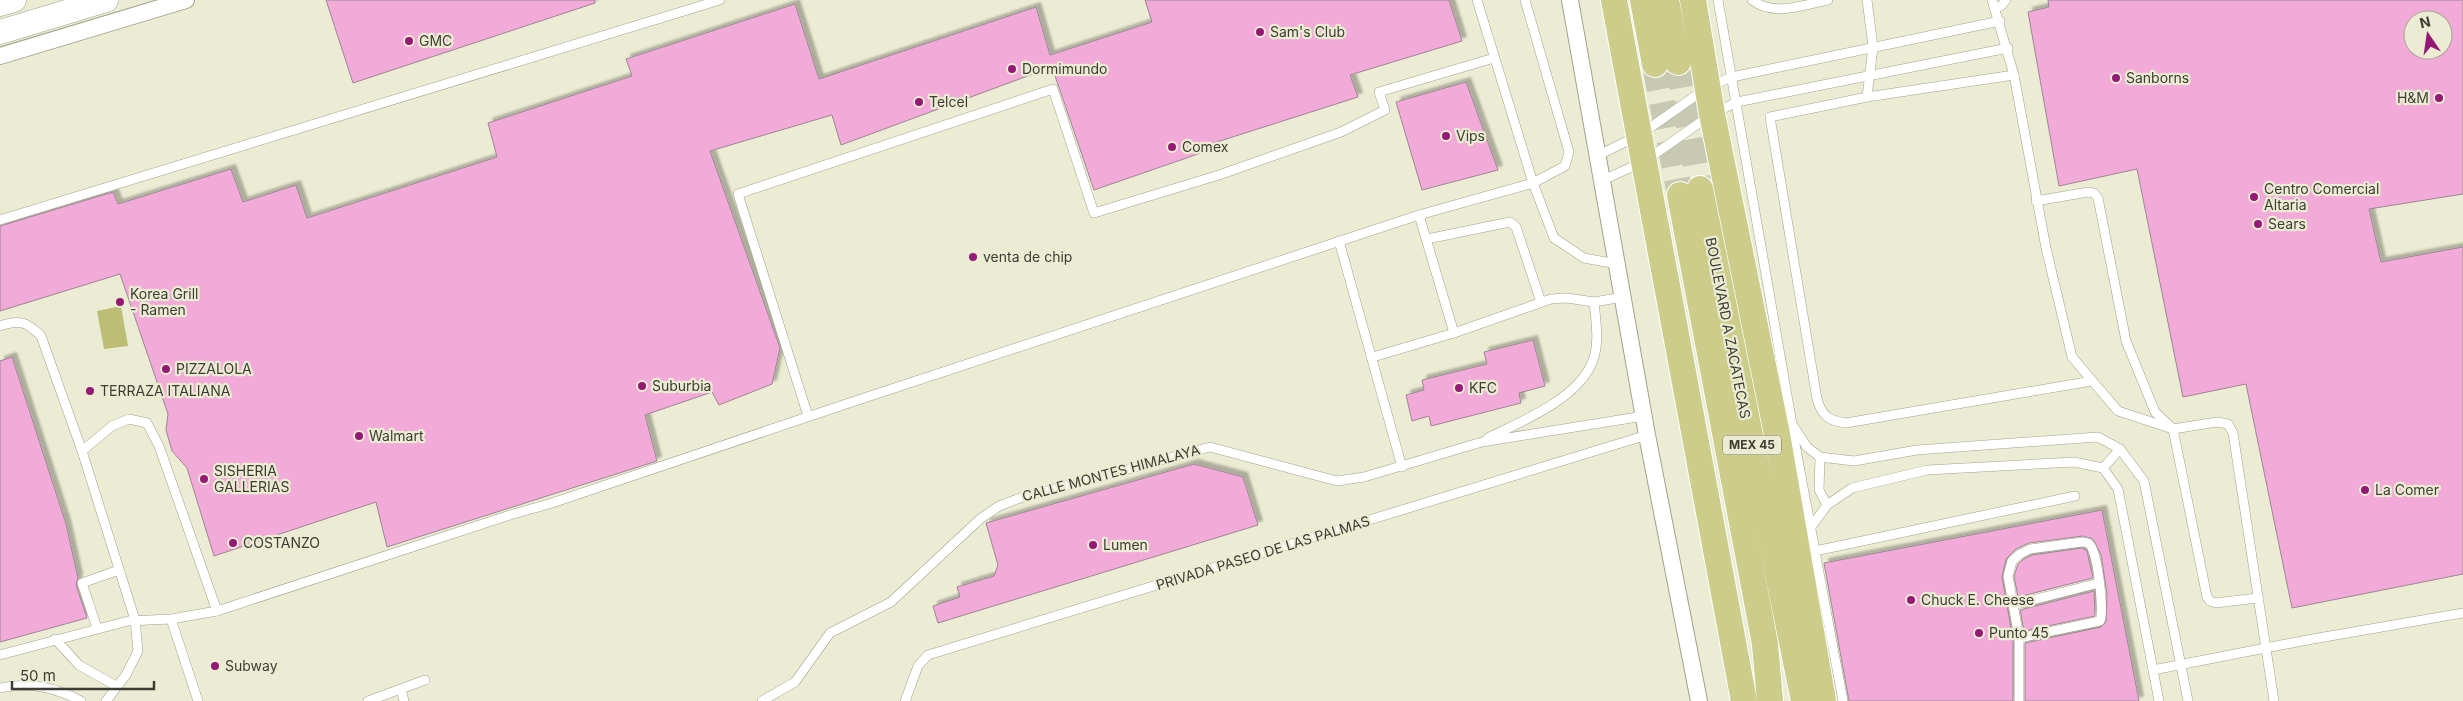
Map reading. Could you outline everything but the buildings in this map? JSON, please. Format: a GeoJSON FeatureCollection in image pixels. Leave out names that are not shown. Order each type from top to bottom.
{"type":"FeatureCollection","features":[{"type":"Feature","properties":{"kind":"main road"},"geometry":{"type":"LineString","coordinates":[[0,4],[14,0]]}},
{"type":"Feature","properties":{"kind":"main road"},"geometry":{"type":"LineString","coordinates":[[0,32],[106,0]]}},
{"type":"Feature","properties":{"kind":"main road"},"geometry":{"type":"LineString","coordinates":[[1614,0],[1641,134],[1744,701]]}},
{"type":"Feature","properties":{"kind":"main road"},"geometry":{"type":"LineString","coordinates":[[1643,0],[1667,63],[1666,0]]}},
{"type":"Feature","properties":{"kind":"main road"},"geometry":{"type":"LineString","coordinates":[[1693,0],[1720,82],[1712,114],[1776,434],[1802,529],[1827,698]]}},
{"type":"Feature","properties":{"kind":"main road","name":"BOULEVARD A ZACATECAS"},"geometry":{"type":"LineString","coordinates":[[1770,701],[1765,644],[1690,192],[1827,698]]}},
{"type":"Feature","properties":{"kind":"street"},"geometry":{"type":"LineString","coordinates":[[0,56],[186,0]]}},
{"type":"Feature","properties":{"kind":"street"},"geometry":{"type":"LineString","coordinates":[[1570,0],[1647,436],[1699,701]]}},
{"type":"Feature","properties":{"kind":"lane"},"geometry":{"type":"LineString","coordinates":[[0,220],[720,0]]}},
{"type":"Feature","properties":{"kind":"lane"},"geometry":{"type":"LineString","coordinates":[[1477,0],[1533,183],[1554,238],[1584,258],[1617,264]]}},
{"type":"Feature","properties":{"kind":"lane"},"geometry":{"type":"LineString","coordinates":[[0,654],[97,628],[135,620],[171,618],[217,611],[552,503],[808,416],[1338,241],[1419,215],[1533,183],[1565,166],[1569,152],[1525,0]]}},
{"type":"Feature","properties":{"kind":"lane"},"geometry":{"type":"LineString","coordinates":[[1718,0],[1720,82],[1737,102],[1792,424],[1802,529],[1815,551],[1827,698]]}},
{"type":"Feature","properties":{"kind":"lane"},"geometry":{"type":"LineString","coordinates":[[1752,0],[1767,8],[1781,10],[1828,0]]}},
{"type":"Feature","properties":{"kind":"lane"},"geometry":{"type":"LineString","coordinates":[[1867,0],[1873,47],[1867,97]]}},
{"type":"Feature","properties":{"kind":"lane"},"geometry":{"type":"LineString","coordinates":[[1994,4],[2002,6],[2006,0]]}},
{"type":"Feature","properties":{"kind":"lane"},"geometry":{"type":"LineString","coordinates":[[1994,4],[2008,48],[2014,75],[2031,159],[2036,201],[2072,357],[2118,411],[2173,429],[2217,422],[2228,424],[2233,434],[2266,648],[2271,700]]}},
{"type":"Feature","properties":{"kind":"lane"},"geometry":{"type":"LineString","coordinates":[[1599,156],[1641,134],[1720,82],[1873,47],[2000,21]]}},
{"type":"Feature","properties":{"kind":"lane"},"geometry":{"type":"LineString","coordinates":[[1603,180],[1645,161],[1712,114],[1737,102],[2008,48]]}},
{"type":"Feature","properties":{"kind":"lane"},"geometry":{"type":"LineString","coordinates":[[808,416],[738,194],[1053,89],[1094,212],[1219,175],[1341,132],[1385,110],[1379,92],[1494,58]]}},
{"type":"Feature","properties":{"kind":"lane"},"geometry":{"type":"LineString","coordinates":[[2014,75],[1867,97],[1770,116],[1820,410],[1826,418],[1846,423],[2092,381]]}},
{"type":"Feature","properties":{"kind":"lane"},"geometry":{"type":"LineString","coordinates":[[2036,201],[2088,192],[2094,193],[2098,198],[2126,341],[2155,412],[2173,429],[2207,596],[2210,601],[2216,603],[2257,598]]}},
{"type":"Feature","properties":{"kind":"lane"},"geometry":{"type":"LineString","coordinates":[[1419,215],[1454,333]]}},
{"type":"Feature","properties":{"kind":"lane"},"geometry":{"type":"LineString","coordinates":[[1426,239],[1510,222],[1516,227],[1541,302]]}},
{"type":"Feature","properties":{"kind":"lane"},"geometry":{"type":"LineString","coordinates":[[1338,241],[1373,357],[1402,467]]}},
{"type":"Feature","properties":{"kind":"lane"},"geometry":{"type":"LineString","coordinates":[[1373,357],[1454,333],[1541,302],[1567,298],[1594,302],[1623,297]]}},
{"type":"Feature","properties":{"kind":"lane"},"geometry":{"type":"LineString","coordinates":[[1482,442],[1551,405],[1580,382],[1592,362],[1596,340],[1594,302]]}},
{"type":"Feature","properties":{"kind":"lane"},"geometry":{"type":"LineString","coordinates":[[0,326],[11,322],[28,323],[41,336],[82,451],[135,620],[138,651],[126,676],[116,686],[106,701]]}},
{"type":"Feature","properties":{"kind":"lane","name":"CALLE MONTES HIMALAYA"},"geometry":{"type":"LineString","coordinates":[[762,701],[795,682],[830,632],[891,602],[980,519],[999,506],[1020,498],[1210,447],[1337,481],[1364,477],[1402,467],[1482,442],[1644,416]]}},
{"type":"Feature","properties":{"kind":"lane"},"geometry":{"type":"LineString","coordinates":[[82,451],[112,426],[129,419],[147,423],[159,446],[217,611]]}},
{"type":"Feature","properties":{"kind":"lane"},"geometry":{"type":"LineString","coordinates":[[1792,424],[1807,447],[1820,457],[1854,461],[1917,450],[2098,437],[2120,449],[2144,481],[2188,701]]}},
{"type":"Feature","properties":{"kind":"lane","name":"PRIVADA PASEO DE LAS PALMAS"},"geometry":{"type":"LineString","coordinates":[[906,701],[918,666],[928,655],[1647,436]]}},
{"type":"Feature","properties":{"kind":"lane"},"geometry":{"type":"LineString","coordinates":[[2103,468],[2120,449]]}},
{"type":"Feature","properties":{"kind":"lane"},"geometry":{"type":"LineString","coordinates":[[1820,457],[1819,490],[1827,505]]}},
{"type":"Feature","properties":{"kind":"lane"},"geometry":{"type":"LineString","coordinates":[[1802,529],[1827,505],[1852,488],[1927,470],[2074,462],[2103,468],[2118,489],[2159,701]]}},
{"type":"Feature","properties":{"kind":"lane"},"geometry":{"type":"LineString","coordinates":[[1815,551],[2075,496]]}},
{"type":"Feature","properties":{"kind":"lane"},"geometry":{"type":"LineString","coordinates":[[2019,638],[2100,621],[2100,583],[2093,549],[2089,544],[2082,542],[2030,550],[2020,554],[2012,561],[2008,576],[2019,638],[2019,701]]}},
{"type":"Feature","properties":{"kind":"lane"},"geometry":{"type":"LineString","coordinates":[[97,628],[82,583],[120,570]]}},
{"type":"Feature","properties":{"kind":"lane"},"geometry":{"type":"LineString","coordinates":[[2013,605],[2100,583]]}},
{"type":"Feature","properties":{"kind":"lane"},"geometry":{"type":"LineString","coordinates":[[2153,670],[2463,613]]}},
{"type":"Feature","properties":{"kind":"lane"},"geometry":{"type":"LineString","coordinates":[[171,618],[198,701]]}},
{"type":"Feature","properties":{"kind":"lane"},"geometry":{"type":"LineString","coordinates":[[55,639],[79,666],[116,686]]}},
{"type":"Feature","properties":{"kind":"lane"},"geometry":{"type":"LineString","coordinates":[[368,701],[425,680]]}},
{"type":"Feature","properties":{"kind":"lane"},"geometry":{"type":"LineString","coordinates":[[0,688],[20,684],[58,689],[82,701]]}},
{"type":"Feature","properties":{"kind":"lane"},"geometry":{"type":"LineString","coordinates":[[401,689],[404,701]]}},
{"type":"Feature","properties":{"kind":"green space"},"geometry":{"type":"Polygon","coordinates":[[[121,306],[128,346],[104,349],[97,311],[121,306]]]}},
{"type":"Feature","properties":{"kind":"tunnel"},"geometry":{"type":"LineString","coordinates":[[1678,62],[1700,189]]}},
{"type":"Feature","properties":{"kind":"tunnel"},"geometry":{"type":"LineString","coordinates":[[1655,64],[1680,195]]}},
{"type":"Feature","properties":{"kind":"place","name":"Sam's Club"},"geometry":{"type":"Point","coordinates":[1260,32]}},
{"type":"Feature","properties":{"kind":"place","name":"GMC"},"geometry":{"type":"Point","coordinates":[409,41]}},
{"type":"Feature","properties":{"kind":"place","name":"Dormimundo"},"geometry":{"type":"Point","coordinates":[1012,69]}},
{"type":"Feature","properties":{"kind":"place","name":"Sanborns"},"geometry":{"type":"Point","coordinates":[2116,78]}},
{"type":"Feature","properties":{"kind":"place","name":"H&M"},"geometry":{"type":"Point","coordinates":[2439,98]}},
{"type":"Feature","properties":{"kind":"place","name":"Telcel"},"geometry":{"type":"Point","coordinates":[919,102]}},
{"type":"Feature","properties":{"kind":"place","name":"Vips"},"geometry":{"type":"Point","coordinates":[1446,136]}},
{"type":"Feature","properties":{"kind":"place","name":"Comex"},"geometry":{"type":"Point","coordinates":[1172,147]}},
{"type":"Feature","properties":{"kind":"place","name":"Centro Comercial Altaria"},"geometry":{"type":"Point","coordinates":[2254,197]}},
{"type":"Feature","properties":{"kind":"place","name":"Sears"},"geometry":{"type":"Point","coordinates":[2258,224]}},
{"type":"Feature","properties":{"kind":"place","name":"venta de chip"},"geometry":{"type":"Point","coordinates":[973,257]}},
{"type":"Feature","properties":{"kind":"place","name":"Korea Grill - Ramen"},"geometry":{"type":"Point","coordinates":[120,302]}},
{"type":"Feature","properties":{"kind":"place","name":"PIZZALOLA"},"geometry":{"type":"Point","coordinates":[166,369]}},
{"type":"Feature","properties":{"kind":"place","name":"Suburbia"},"geometry":{"type":"Point","coordinates":[642,386]}},
{"type":"Feature","properties":{"kind":"place","name":"KFC"},"geometry":{"type":"Point","coordinates":[1459,388]}},
{"type":"Feature","properties":{"kind":"place","name":"TERRAZA ITALIANA"},"geometry":{"type":"Point","coordinates":[90,391]}},
{"type":"Feature","properties":{"kind":"place","name":"Walmart"},"geometry":{"type":"Point","coordinates":[359,436]}},
{"type":"Feature","properties":{"kind":"place","name":"SISHERIA GALLERIAS"},"geometry":{"type":"Point","coordinates":[204,479]}},
{"type":"Feature","properties":{"kind":"place","name":"La Comer"},"geometry":{"type":"Point","coordinates":[2365,490]}},
{"type":"Feature","properties":{"kind":"place","name":"COSTANZO"},"geometry":{"type":"Point","coordinates":[233,543]}},
{"type":"Feature","properties":{"kind":"place","name":"Lumen"},"geometry":{"type":"Point","coordinates":[1093,545]}},
{"type":"Feature","properties":{"kind":"place","name":"Chuck E. Cheese"},"geometry":{"type":"Point","coordinates":[1911,600]}},
{"type":"Feature","properties":{"kind":"place","name":"Punto 45"},"geometry":{"type":"Point","coordinates":[1979,633]}},
{"type":"Feature","properties":{"kind":"place","name":"Subway"},"geometry":{"type":"Point","coordinates":[215,666]}}]}
